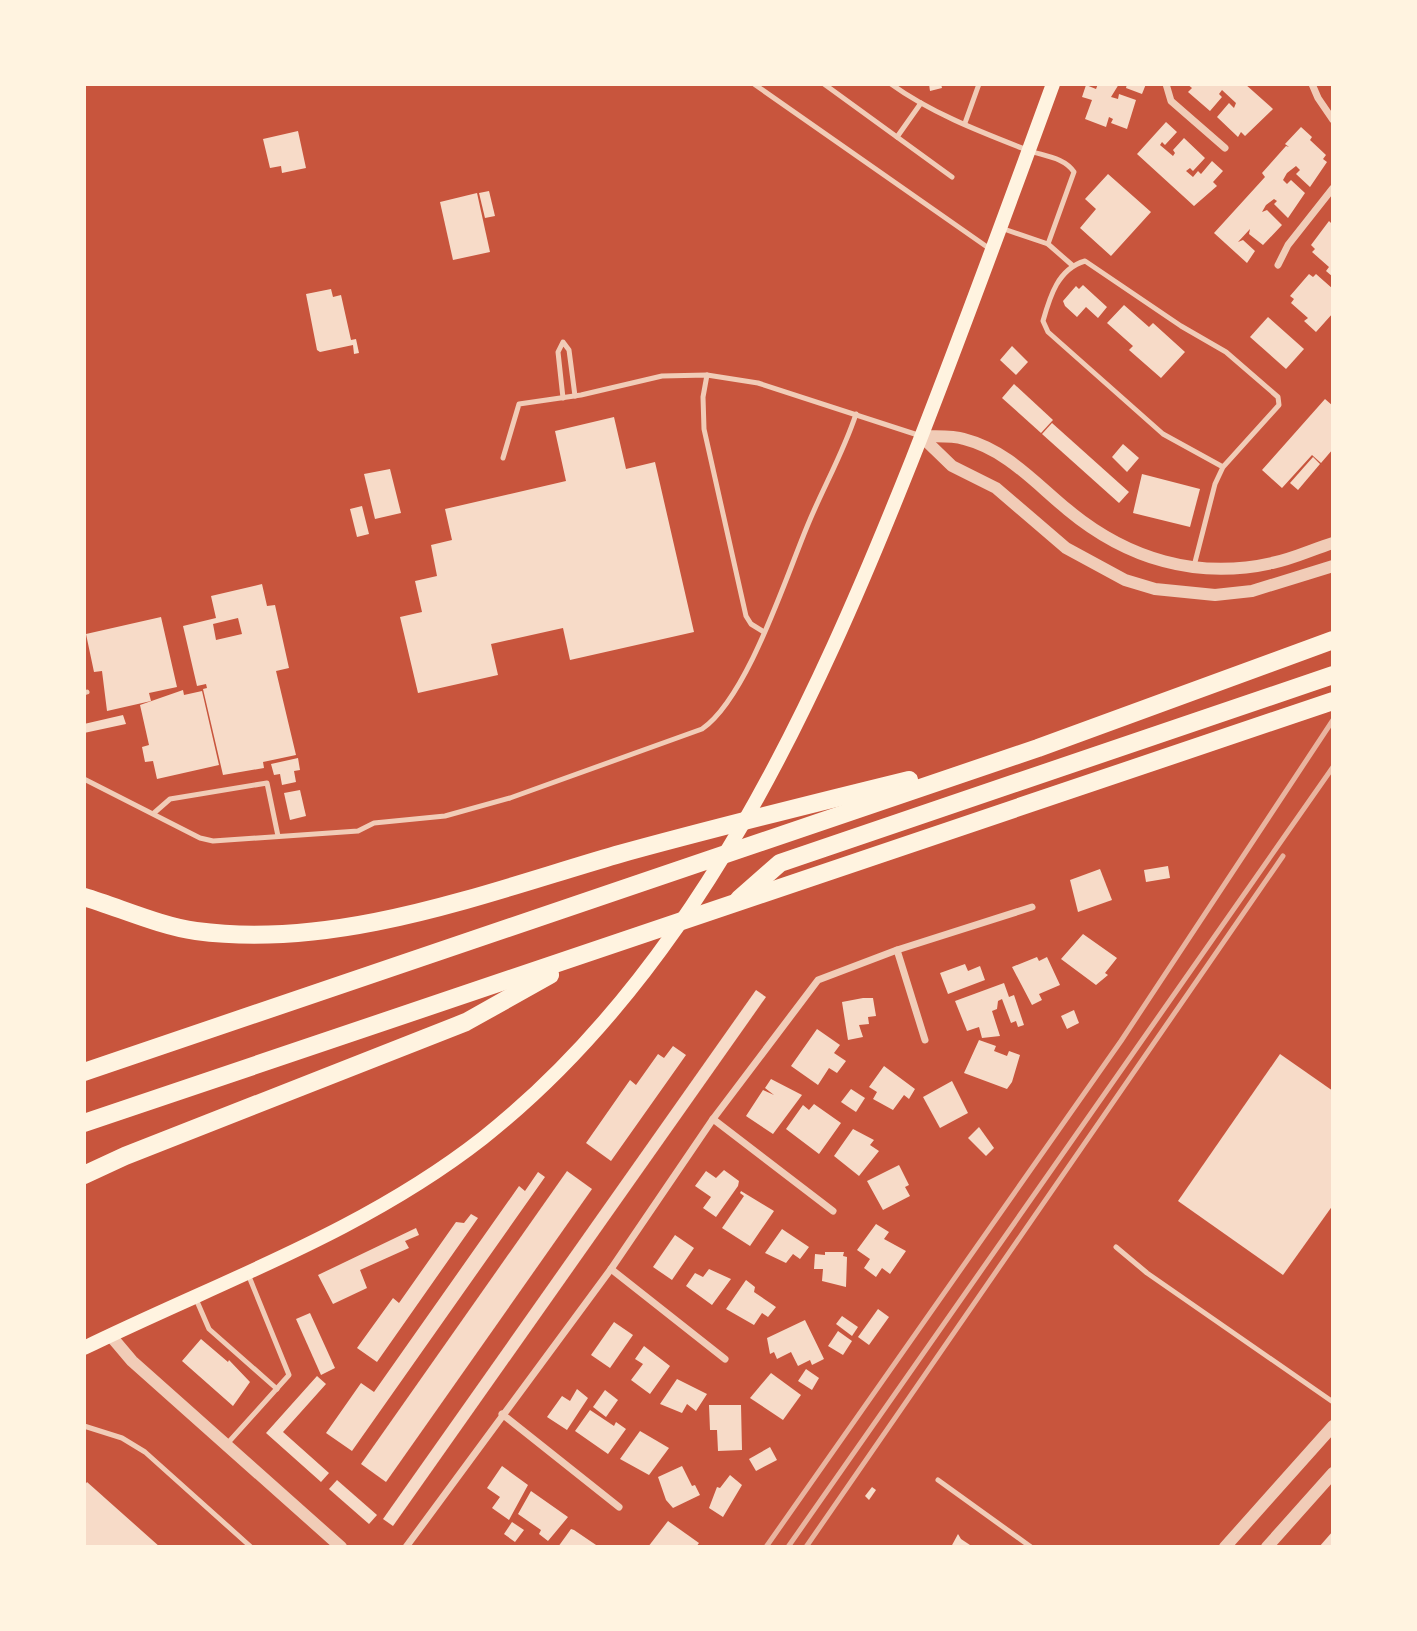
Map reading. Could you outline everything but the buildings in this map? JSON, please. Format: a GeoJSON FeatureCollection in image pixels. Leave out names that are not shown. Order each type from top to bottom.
{"type":"FeatureCollection","features":[{"type":"Feature","properties":{"kind":"highway"},"geometry":{"type":"LineString","coordinates":[[84,1072],[1038,748],[1333,640]]}},
{"type":"Feature","properties":{"kind":"highway"},"geometry":{"type":"LineString","coordinates":[[731,905],[780,863],[1333,675]]}},
{"type":"Feature","properties":{"kind":"highway"},"geometry":{"type":"LineString","coordinates":[[84,1123],[1325,704]]}},
{"type":"Feature","properties":{"kind":"highway"},"geometry":{"type":"LineString","coordinates":[[84,897],[194,931],[263,934],[334,929],[432,908],[662,842],[1038,748]]}},
{"type":"Feature","properties":{"kind":"highway"},"geometry":{"type":"LineString","coordinates":[[84,1175],[125,1156],[466,1022],[585,956]]}},
{"type":"Feature","properties":{"kind":"main road"},"geometry":{"type":"LineString","coordinates":[[84,1348],[248,1274],[386,1203],[481,1139],[537,1091],[589,1037],[658,955],[718,866],[817,680],[853,605],[921,436],[1053,84]]}},
{"type":"Feature","properties":{"kind":"street"},"geometry":{"type":"LineString","coordinates":[[1166,84],[1171,101],[1225,148]]}},
{"type":"Feature","properties":{"kind":"street"},"geometry":{"type":"LineString","coordinates":[[1312,84],[1318,99],[1333,120]]}},
{"type":"Feature","properties":{"kind":"street"},"geometry":{"type":"LineString","coordinates":[[1278,265],[1288,245],[1333,188]]}},
{"type":"Feature","properties":{"kind":"street"},"geometry":{"type":"LineString","coordinates":[[921,436],[952,466],[996,488],[1066,548],[1125,580],[1155,589],[1215,595],[1252,592],[1333,566]]}},
{"type":"Feature","properties":{"kind":"street"},"geometry":{"type":"LineString","coordinates":[[921,436],[962,438],[991,449],[1015,463],[1069,510],[1113,542],[1139,554],[1194,569],[1223,570],[1274,563],[1333,542]]}},
{"type":"Feature","properties":{"kind":"street"},"geometry":{"type":"LineString","coordinates":[[406,1547],[611,1269],[713,1119],[818,980],[897,950],[1032,907]]}},
{"type":"Feature","properties":{"kind":"street"},"geometry":{"type":"LineString","coordinates":[[897,950],[925,1040]]}},
{"type":"Feature","properties":{"kind":"street"},"geometry":{"type":"LineString","coordinates":[[713,1119],[834,1211]]}},
{"type":"Feature","properties":{"kind":"street"},"geometry":{"type":"LineString","coordinates":[[611,1269],[725,1359]]}},
{"type":"Feature","properties":{"kind":"street"},"geometry":{"type":"LineString","coordinates":[[110,1335],[132,1361],[341,1547]]}},
{"type":"Feature","properties":{"kind":"street"},"geometry":{"type":"LineString","coordinates":[[502,1414],[619,1507]]}},
{"type":"Feature","properties":{"kind":"street"},"geometry":{"type":"LineString","coordinates":[[1225,1547],[1333,1426]]}},
{"type":"Feature","properties":{"kind":"street"},"geometry":{"type":"LineString","coordinates":[[1267,1547],[1333,1473]]}},
{"type":"Feature","properties":{"kind":"lane"},"geometry":{"type":"LineString","coordinates":[[754,84],[992,250]]}},
{"type":"Feature","properties":{"kind":"lane"},"geometry":{"type":"LineString","coordinates":[[824,84],[952,177]]}},
{"type":"Feature","properties":{"kind":"lane"},"geometry":{"type":"LineString","coordinates":[[891,84],[921,103],[1029,150],[1069,163],[1074,172],[1048,244]]}},
{"type":"Feature","properties":{"kind":"lane"},"geometry":{"type":"LineString","coordinates":[[965,122],[979,84]]}},
{"type":"Feature","properties":{"kind":"lane"},"geometry":{"type":"LineString","coordinates":[[897,137],[921,103]]}},
{"type":"Feature","properties":{"kind":"lane"},"geometry":{"type":"LineString","coordinates":[[1000,228],[1048,244],[1072,265]]}},
{"type":"Feature","properties":{"kind":"lane"},"geometry":{"type":"LineString","coordinates":[[1194,569],[1215,484],[1223,467],[1279,405],[1278,397],[1226,352],[1181,326],[1085,261],[1072,265],[1051,291],[1043,321],[1048,332],[1163,434],[1223,467]]}},
{"type":"Feature","properties":{"kind":"lane"},"geometry":{"type":"LineString","coordinates":[[563,398],[558,352],[563,342],[569,350],[575,396]]}},
{"type":"Feature","properties":{"kind":"lane"},"geometry":{"type":"LineString","coordinates":[[503,457],[519,404],[575,396],[662,376],[707,375],[758,383],[921,436]]}},
{"type":"Feature","properties":{"kind":"lane"},"geometry":{"type":"LineString","coordinates":[[707,375],[703,397],[705,429],[746,616],[751,624],[764,632]]}},
{"type":"Feature","properties":{"kind":"lane"},"geometry":{"type":"LineString","coordinates":[[84,779],[200,838],[213,841],[358,831],[374,823],[445,816],[510,798],[702,729],[718,718],[726,707],[764,632],[856,414]]}},
{"type":"Feature","properties":{"kind":"lane"},"geometry":{"type":"LineString","coordinates":[[154,813],[170,799],[267,783],[278,836]]}},
{"type":"Feature","properties":{"kind":"lane"},"geometry":{"type":"LineString","coordinates":[[1116,1247],[1147,1273],[1333,1402]]}},
{"type":"Feature","properties":{"kind":"lane"},"geometry":{"type":"LineString","coordinates":[[226,1445],[289,1375],[248,1274]]}},
{"type":"Feature","properties":{"kind":"lane"},"geometry":{"type":"LineString","coordinates":[[195,1298],[209,1329],[277,1389]]}},
{"type":"Feature","properties":{"kind":"lane"},"geometry":{"type":"LineString","coordinates":[[84,1426],[122,1438],[145,1452],[251,1547]]}},
{"type":"Feature","properties":{"kind":"lane"},"geometry":{"type":"LineString","coordinates":[[938,1480],[1031,1547]]}},
{"type":"Feature","properties":{"kind":"railway"},"geometry":{"type":"LineString","coordinates":[[766,1547],[1121,1041],[1333,720]]}},
{"type":"Feature","properties":{"kind":"railway"},"geometry":{"type":"LineString","coordinates":[[788,1547],[1333,767]]}},
{"type":"Feature","properties":{"kind":"railway"},"geometry":{"type":"LineString","coordinates":[[806,1547],[1283,856]]}}]}
